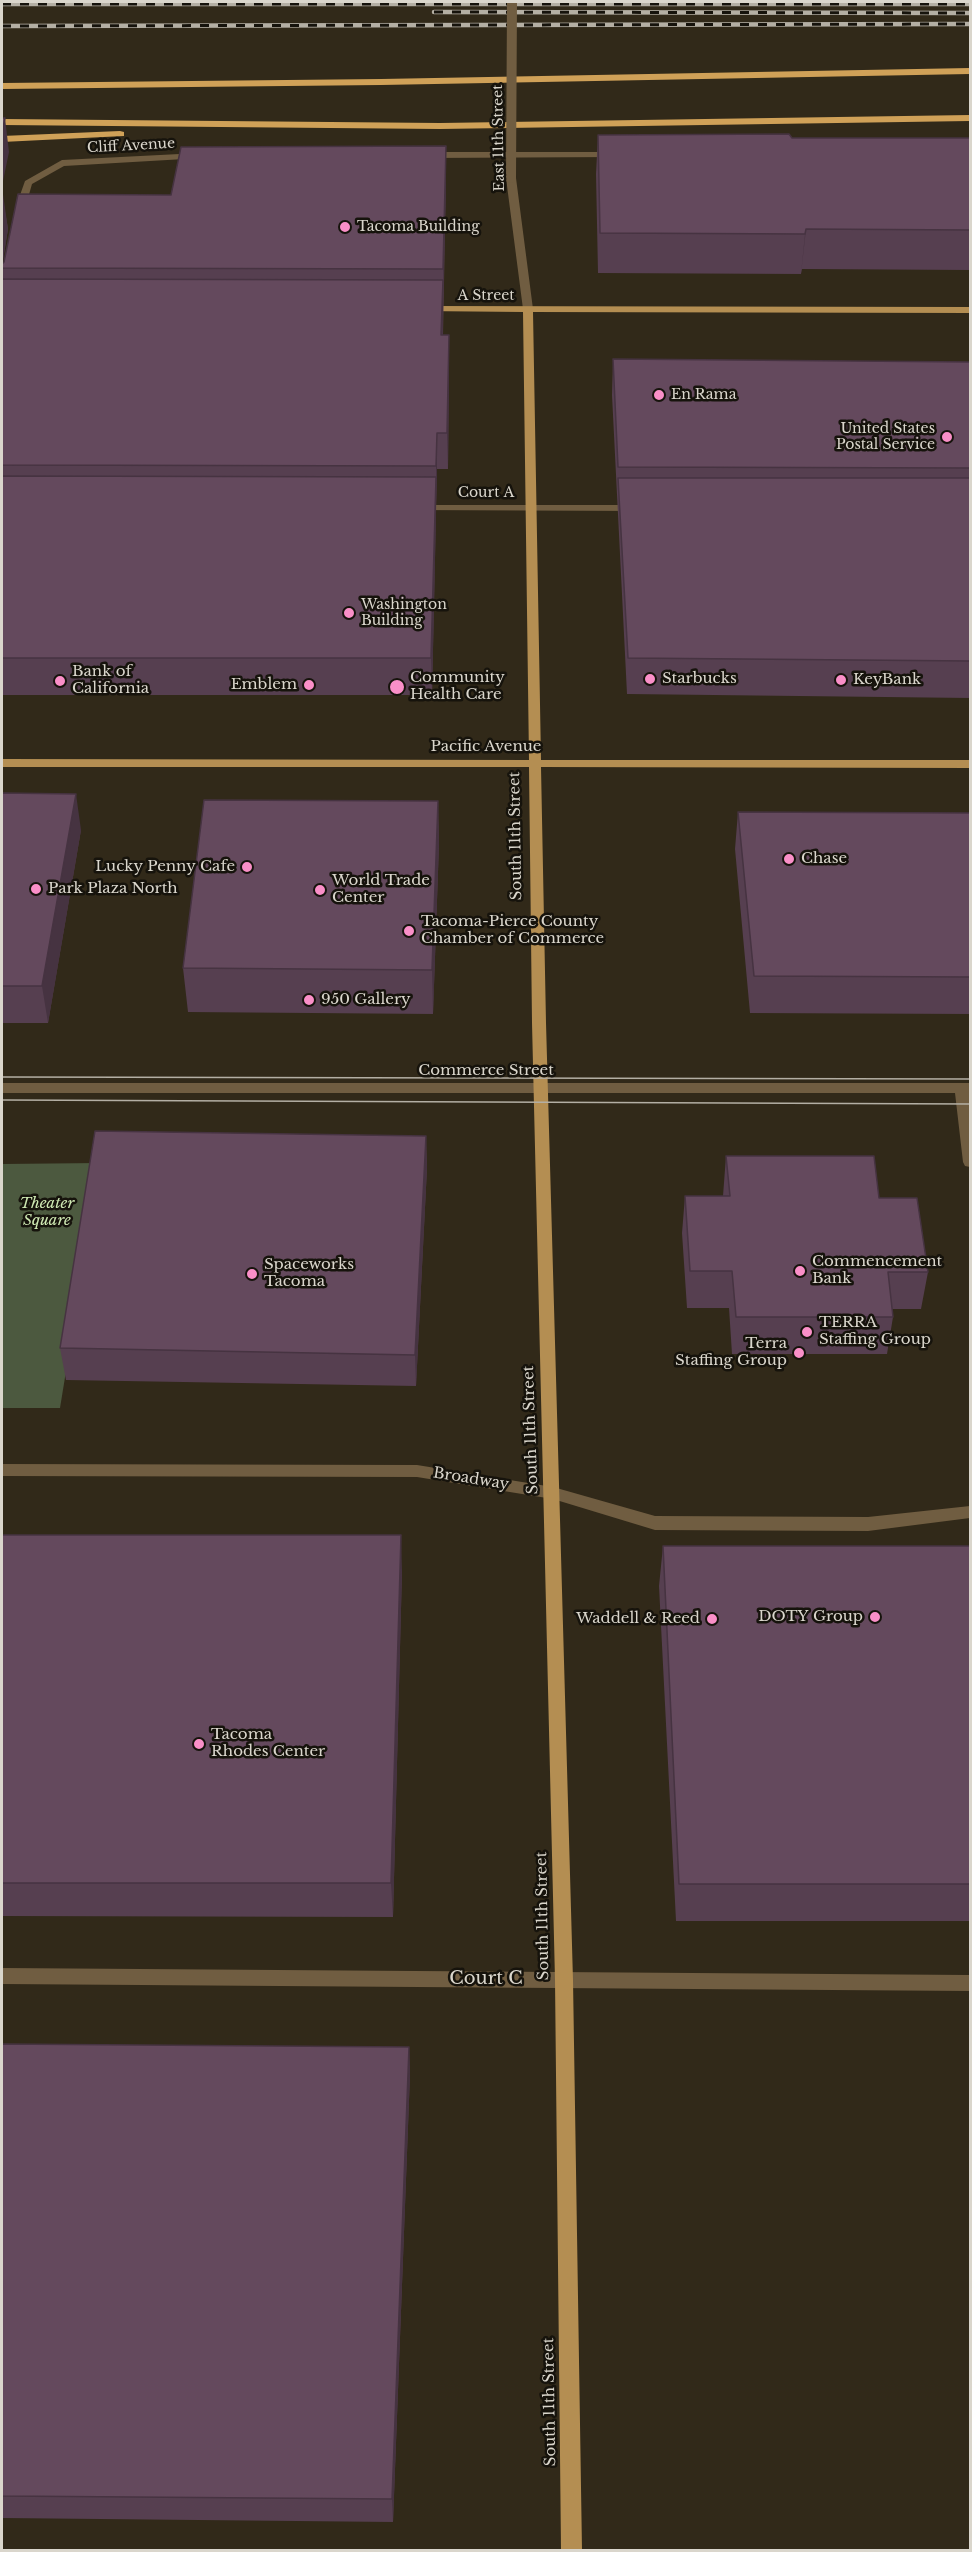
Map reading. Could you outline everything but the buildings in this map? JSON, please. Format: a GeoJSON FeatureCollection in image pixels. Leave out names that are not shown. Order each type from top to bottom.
{"type":"FeatureCollection","features":[{"type":"Feature","properties":{"kind":"highway"},"geometry":{"type":"LineString","coordinates":[[2,86],[393,82],[970,71]]}},
{"type":"Feature","properties":{"kind":"highway"},"geometry":{"type":"LineString","coordinates":[[2,139],[355,126],[970,118]]}},
{"type":"Feature","properties":{"kind":"highway"},"geometry":{"type":"LineString","coordinates":[[2,122],[355,126]]}},
{"type":"Feature","properties":{"kind":"main road","name":"A Street"},"geometry":{"type":"LineString","coordinates":[[415,309],[970,310]]}},
{"type":"Feature","properties":{"kind":"main road","name":"South 11th Street"},"geometry":{"type":"LineString","coordinates":[[528,309],[541,1088],[564,1980],[572,2550]]}},
{"type":"Feature","properties":{"kind":"main road","name":"Pacific Avenue"},"geometry":{"type":"LineString","coordinates":[[2,763],[970,764]]}},
{"type":"Feature","properties":{"kind":"street","name":"East 11th Street"},"geometry":{"type":"LineString","coordinates":[[513,2],[511,178],[528,309]]}},
{"type":"Feature","properties":{"kind":"street"},"geometry":{"type":"LineString","coordinates":[[419,155],[632,155]]}},
{"type":"Feature","properties":{"kind":"street","name":"Cliff Avenue"},"geometry":{"type":"LineString","coordinates":[[18,218],[28,183],[62,162],[206,156]]}},
{"type":"Feature","properties":{"kind":"street","name":"Court A"},"geometry":{"type":"LineString","coordinates":[[404,508],[652,508]]}},
{"type":"Feature","properties":{"kind":"street","name":"Commerce Street"},"geometry":{"type":"LineString","coordinates":[[2,1088],[966,1088]]}},
{"type":"Feature","properties":{"kind":"street"},"geometry":{"type":"LineString","coordinates":[[966,1088],[970,1162]]}},
{"type":"Feature","properties":{"kind":"street","name":"Broadway"},"geometry":{"type":"LineString","coordinates":[[2,1470],[417,1471],[553,1493],[656,1523],[868,1524],[970,1512]]}},
{"type":"Feature","properties":{"kind":"street","name":"Court C"},"geometry":{"type":"LineString","coordinates":[[2,1976],[970,1983]]}},
{"type":"Feature","properties":{"kind":"green space","name":"Theater Square"},"geometry":{"type":"Polygon","coordinates":[[[100,1163],[60,1408],[2,1408],[2,1164],[100,1163]]]}},
{"type":"Feature","properties":{"kind":"tram line"},"geometry":{"type":"LineString","coordinates":[[2,1077],[970,1079]]}},
{"type":"Feature","properties":{"kind":"tram line"},"geometry":{"type":"LineString","coordinates":[[2,1100],[970,1104]]}},
{"type":"Feature","properties":{"kind":"railway"},"geometry":{"type":"LineString","coordinates":[[2,4],[970,4]]}},
{"type":"Feature","properties":{"kind":"railway"},"geometry":{"type":"LineString","coordinates":[[434,12],[970,13]]}},
{"type":"Feature","properties":{"kind":"railway"},"geometry":{"type":"LineString","coordinates":[[2,26],[970,24]]}},
{"type":"Feature","properties":{"kind":"place","name":"Tacoma Building"},"geometry":{"type":"Point","coordinates":[345,227]}},
{"type":"Feature","properties":{"kind":"place","name":"En Rama"},"geometry":{"type":"Point","coordinates":[659,395]}},
{"type":"Feature","properties":{"kind":"place","name":"United States Postal Service"},"geometry":{"type":"Point","coordinates":[947,437]}},
{"type":"Feature","properties":{"kind":"place","name":"Washington Building"},"geometry":{"type":"Point","coordinates":[349,613]}},
{"type":"Feature","properties":{"kind":"place","name":"Starbucks"},"geometry":{"type":"Point","coordinates":[650,679]}},
{"type":"Feature","properties":{"kind":"place","name":"KeyBank"},"geometry":{"type":"Point","coordinates":[841,680]}},
{"type":"Feature","properties":{"kind":"place","name":"Bank of California"},"geometry":{"type":"Point","coordinates":[60,681]}},
{"type":"Feature","properties":{"kind":"place","name":"Emblem"},"geometry":{"type":"Point","coordinates":[309,685]}},
{"type":"Feature","properties":{"kind":"place","name":"Community Health Care"},"geometry":{"type":"Point","coordinates":[397,687]}},
{"type":"Feature","properties":{"kind":"place","name":"Chase"},"geometry":{"type":"Point","coordinates":[789,859]}},
{"type":"Feature","properties":{"kind":"place","name":"Lucky Penny Cafe"},"geometry":{"type":"Point","coordinates":[247,867]}},
{"type":"Feature","properties":{"kind":"place","name":"Park Plaza North"},"geometry":{"type":"Point","coordinates":[36,889]}},
{"type":"Feature","properties":{"kind":"place","name":"World Trade Center"},"geometry":{"type":"Point","coordinates":[320,890]}},
{"type":"Feature","properties":{"kind":"place","name":"Tacoma-Pierce County Chamber of Commerce"},"geometry":{"type":"Point","coordinates":[409,931]}},
{"type":"Feature","properties":{"kind":"place","name":"950 Gallery"},"geometry":{"type":"Point","coordinates":[309,1000]}},
{"type":"Feature","properties":{"kind":"place","name":"Commencement Bank"},"geometry":{"type":"Point","coordinates":[800,1271]}},
{"type":"Feature","properties":{"kind":"place","name":"Spaceworks Tacoma"},"geometry":{"type":"Point","coordinates":[252,1274]}},
{"type":"Feature","properties":{"kind":"place","name":"TERRA Staffing Group"},"geometry":{"type":"Point","coordinates":[807,1332]}},
{"type":"Feature","properties":{"kind":"place","name":"Terra Staffing Group"},"geometry":{"type":"Point","coordinates":[799,1353]}},
{"type":"Feature","properties":{"kind":"place","name":"DOTY Group"},"geometry":{"type":"Point","coordinates":[875,1617]}},
{"type":"Feature","properties":{"kind":"place","name":"Waddell & Reed"},"geometry":{"type":"Point","coordinates":[712,1619]}},
{"type":"Feature","properties":{"kind":"place","name":"Tacoma Rhodes Center"},"geometry":{"type":"Point","coordinates":[199,1744]}}]}
